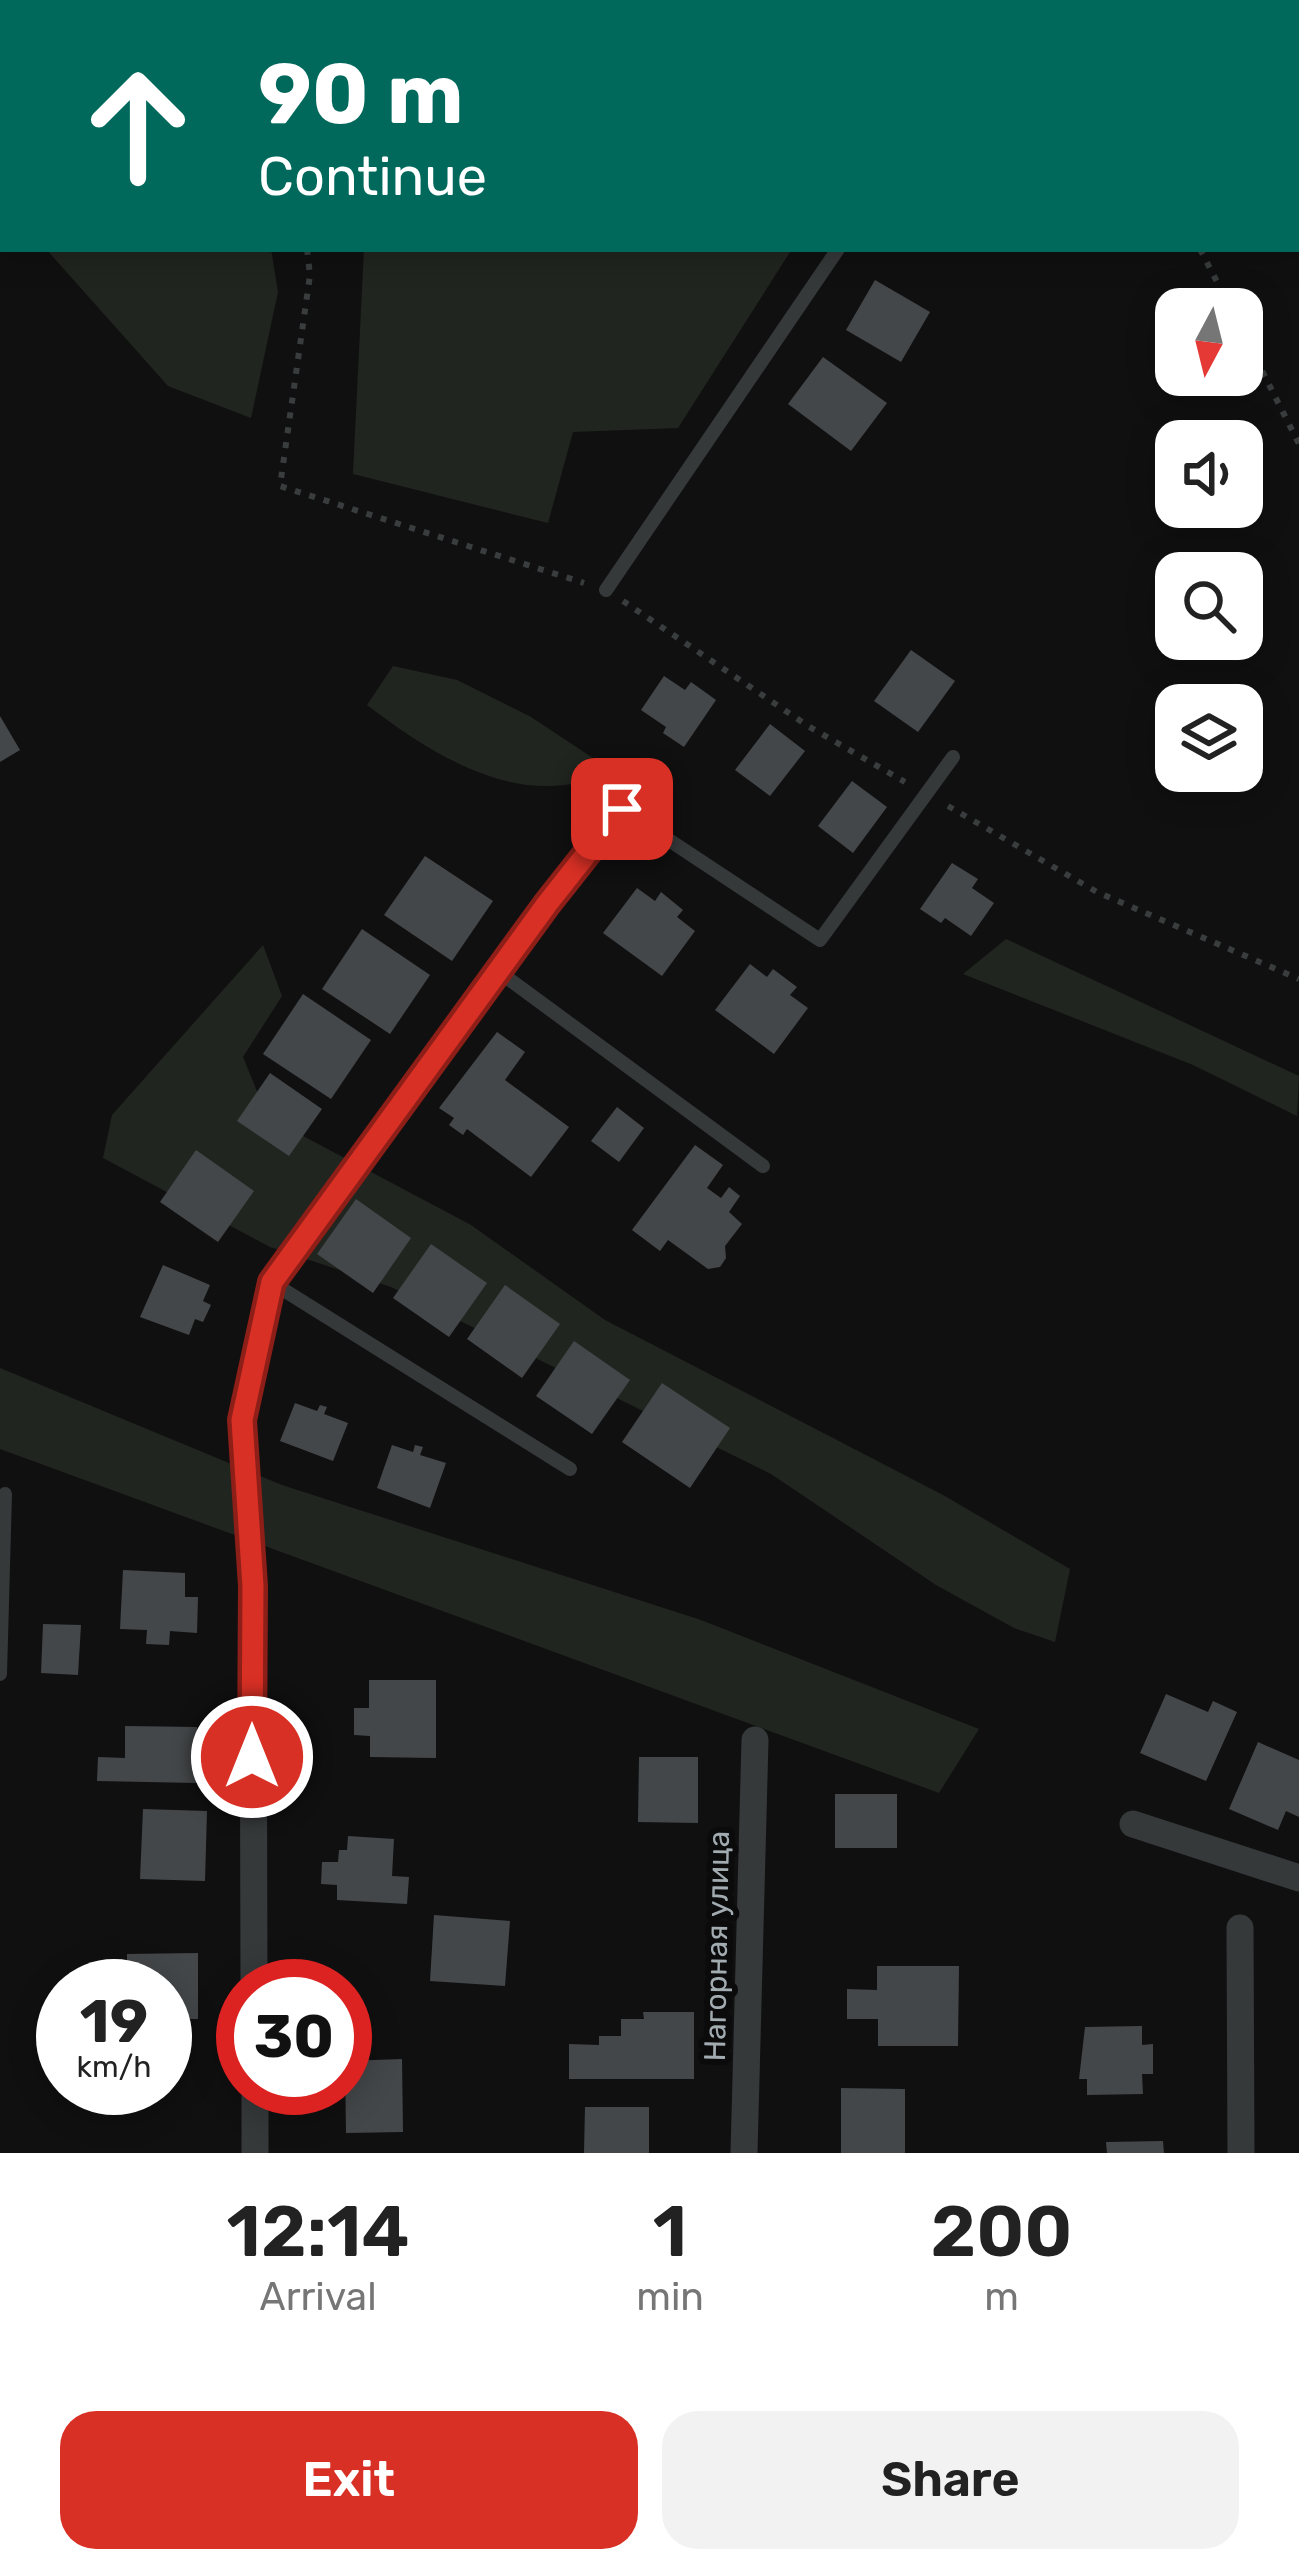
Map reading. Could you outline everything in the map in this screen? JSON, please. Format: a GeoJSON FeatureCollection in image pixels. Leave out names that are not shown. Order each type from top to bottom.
{"type":"FeatureCollection","features":[{"type":"Feature","properties":{"kind":"street"},"geometry":{"type":"LineString","coordinates":[[254,1959],[253,1586],[242,1420],[272,1282]]}},
{"type":"Feature","properties":{"kind":"street","name":"Нагорная улица"},"geometry":{"type":"LineString","coordinates":[[744,2153],[755,1740]]}},
{"type":"Feature","properties":{"kind":"street"},"geometry":{"type":"LineString","coordinates":[[1133,1824],[1299,1878]]}},
{"type":"Feature","properties":{"kind":"street"},"geometry":{"type":"LineString","coordinates":[[1240,1928],[1240,2153]]}},
{"type":"Feature","properties":{"kind":"street"},"geometry":{"type":"LineString","coordinates":[[255,2115],[256,2153]]}},
{"type":"Feature","properties":{"kind":"lane"},"geometry":{"type":"LineString","coordinates":[[607,590],[836,252]]}},
{"type":"Feature","properties":{"kind":"lane"},"geometry":{"type":"LineString","coordinates":[[570,1469],[272,1282],[622,809],[820,940],[953,757]]}},
{"type":"Feature","properties":{"kind":"lane"},"geometry":{"type":"LineString","coordinates":[[498,971],[763,1166]]}},
{"type":"Feature","properties":{"kind":"lane"},"geometry":{"type":"LineString","coordinates":[[0,1674],[5,1494]]}},
{"type":"Feature","properties":{"kind":"path"},"geometry":{"type":"LineString","coordinates":[[307,252],[310,275],[280,486],[607,590],[808,726],[1096,892],[1299,980]]}},
{"type":"Feature","properties":{"kind":"path"},"geometry":{"type":"LineString","coordinates":[[1202,252],[1220,288]]}},
{"type":"Feature","properties":{"kind":"path"},"geometry":{"type":"LineString","coordinates":[[1263,373],[1299,444]]}},
{"type":"Feature","properties":{"kind":"shaded area"},"geometry":{"type":"Polygon","coordinates":[[[49,252],[271,252],[278,292],[251,418],[168,386],[49,252]]]}},
{"type":"Feature","properties":{"kind":"shaded area"},"geometry":{"type":"Polygon","coordinates":[[[364,252],[790,252],[678,428],[573,432],[548,523],[353,474],[364,252]]]}},
{"type":"Feature","properties":{"kind":"shaded area"},"geometry":{"type":"Polygon","coordinates":[[[393,666],[457,680],[531,717],[602,764],[575,783],[543,786],[488,776],[462,765],[367,705],[393,666]]]}},
{"type":"Feature","properties":{"kind":"shaded area"},"geometry":{"type":"Polygon","coordinates":[[[1006,939],[1299,1076],[1297,1116],[1193,1065],[963,974],[1006,939]]]}},
{"type":"Feature","properties":{"kind":"shaded area"},"geometry":{"type":"Polygon","coordinates":[[[263,945],[282,996],[243,1057],[261,1101],[305,1137],[471,1225],[605,1320],[943,1495],[1070,1569],[1055,1642],[1014,1628],[936,1585],[771,1474],[391,1287],[270,1247],[103,1158],[112,1115],[263,945]]]}},
{"type":"Feature","properties":{"kind":"shaded area"},"geometry":{"type":"Polygon","coordinates":[[[0,1368],[282,1485],[701,1620],[979,1729],[939,1793],[0,1449],[0,1368]]]}},
{"type":"Feature","properties":{"kind":"building"},"geometry":{"type":"Polygon","coordinates":[[[875,280],[930,312],[901,362],[846,330],[875,280]]]}},
{"type":"Feature","properties":{"kind":"building"},"geometry":{"type":"Polygon","coordinates":[[[823,357],[887,403],[851,451],[788,404],[823,357]]]}},
{"type":"Feature","properties":{"kind":"building"},"geometry":{"type":"Polygon","coordinates":[[[911,650],[955,681],[918,732],[874,701],[911,650]]]}},
{"type":"Feature","properties":{"kind":"building"},"geometry":{"type":"Polygon","coordinates":[[[664,676],[685,690],[691,682],[716,700],[684,747],[641,710],[664,676]]]}},
{"type":"Feature","properties":{"kind":"building"},"geometry":{"type":"Polygon","coordinates":[[[0,716],[20,750],[0,762],[0,716]]]}},
{"type":"Feature","properties":{"kind":"building"},"geometry":{"type":"Polygon","coordinates":[[[770,724],[805,751],[770,796],[735,770],[770,724]]]}},
{"type":"Feature","properties":{"kind":"building"},"geometry":{"type":"Polygon","coordinates":[[[852,781],[887,807],[853,853],[818,826],[852,781]]]}},
{"type":"Feature","properties":{"kind":"building"},"geometry":{"type":"Polygon","coordinates":[[[425,856],[493,901],[452,961],[384,915],[425,856]]]}},
{"type":"Feature","properties":{"kind":"building"},"geometry":{"type":"Polygon","coordinates":[[[952,863],[978,879],[972,888],[994,903],[971,936],[945,918],[941,923],[920,909],[952,863]]]}},
{"type":"Feature","properties":{"kind":"building"},"geometry":{"type":"Polygon","coordinates":[[[637,888],[655,901],[661,892],[683,910],[677,917],[695,931],[662,976],[603,933],[637,888]]]}},
{"type":"Feature","properties":{"kind":"building"},"geometry":{"type":"Polygon","coordinates":[[[362,929],[430,975],[390,1034],[322,989],[362,929]]]}},
{"type":"Feature","properties":{"kind":"building"},"geometry":{"type":"Polygon","coordinates":[[[750,964],[767,977],[773,969],[797,987],[790,995],[808,1008],[774,1054],[715,1010],[750,964]]]}},
{"type":"Feature","properties":{"kind":"building"},"geometry":{"type":"Polygon","coordinates":[[[303,994],[371,1040],[331,1099],[263,1054],[303,994]]]}},
{"type":"Feature","properties":{"kind":"building"},"geometry":{"type":"Polygon","coordinates":[[[497,1032],[525,1052],[505,1080],[569,1127],[531,1177],[467,1129],[463,1135],[449,1125],[454,1118],[439,1108],[497,1032]]]}},
{"type":"Feature","properties":{"kind":"building"},"geometry":{"type":"Polygon","coordinates":[[[270,1073],[322,1109],[289,1156],[237,1121],[270,1073]]]}},
{"type":"Feature","properties":{"kind":"building"},"geometry":{"type":"Polygon","coordinates":[[[617,1107],[644,1128],[619,1162],[591,1141],[617,1107]]]}},
{"type":"Feature","properties":{"kind":"building"},"geometry":{"type":"Polygon","coordinates":[[[695,1145],[723,1165],[707,1188],[721,1198],[729,1187],[740,1196],[729,1212],[742,1224],[725,1246],[726,1258],[720,1267],[708,1269],[668,1240],[660,1251],[632,1230],[695,1145]]]}},
{"type":"Feature","properties":{"kind":"building"},"geometry":{"type":"Polygon","coordinates":[[[196,1150],[254,1191],[218,1242],[160,1202],[196,1150]]]}},
{"type":"Feature","properties":{"kind":"building"},"geometry":{"type":"Polygon","coordinates":[[[356,1199],[411,1238],[373,1293],[317,1254],[356,1199]]]}},
{"type":"Feature","properties":{"kind":"building"},"geometry":{"type":"Polygon","coordinates":[[[431,1244],[487,1283],[449,1337],[393,1298],[431,1244]]]}},
{"type":"Feature","properties":{"kind":"building"},"geometry":{"type":"Polygon","coordinates":[[[163,1265],[210,1285],[203,1301],[211,1305],[203,1322],[195,1319],[189,1335],[140,1317],[163,1265]]]}},
{"type":"Feature","properties":{"kind":"building"},"geometry":{"type":"Polygon","coordinates":[[[505,1285],[560,1324],[522,1378],[467,1339],[505,1285]]]}},
{"type":"Feature","properties":{"kind":"building"},"geometry":{"type":"Polygon","coordinates":[[[574,1341],[630,1380],[592,1434],[536,1396],[574,1341]]]}},
{"type":"Feature","properties":{"kind":"building"},"geometry":{"type":"Polygon","coordinates":[[[662,1383],[730,1428],[690,1488],[622,1442],[662,1383]]]}},
{"type":"Feature","properties":{"kind":"building"},"geometry":{"type":"Polygon","coordinates":[[[295,1403],[317,1411],[320,1405],[327,1407],[324,1414],[348,1423],[333,1461],[280,1441],[295,1403]]]}},
{"type":"Feature","properties":{"kind":"building"},"geometry":{"type":"Polygon","coordinates":[[[392,1445],[413,1452],[415,1445],[423,1447],[420,1455],[446,1463],[430,1508],[377,1488],[392,1445]]]}},
{"type":"Feature","properties":{"kind":"building"},"geometry":{"type":"Polygon","coordinates":[[[123,1570],[185,1573],[185,1597],[198,1597],[197,1633],[170,1631],[169,1645],[146,1644],[147,1630],[120,1629],[123,1570]]]}},
{"type":"Feature","properties":{"kind":"building"},"geometry":{"type":"Polygon","coordinates":[[[43,1624],[81,1625],[78,1675],[41,1673],[43,1624]]]}},
{"type":"Feature","properties":{"kind":"building"},"geometry":{"type":"Polygon","coordinates":[[[369,1680],[436,1680],[436,1758],[370,1757],[370,1736],[354,1735],[354,1708],[369,1708],[369,1680]]]}},
{"type":"Feature","properties":{"kind":"building"},"geometry":{"type":"Polygon","coordinates":[[[1166,1694],[1208,1712],[1213,1701],[1237,1712],[1206,1781],[1140,1753],[1166,1694]]]}},
{"type":"Feature","properties":{"kind":"building"},"geometry":{"type":"Polygon","coordinates":[[[125,1726],[197,1727],[197,1783],[97,1781],[98,1757],[125,1758],[125,1726]]]}},
{"type":"Feature","properties":{"kind":"building"},"geometry":{"type":"Polygon","coordinates":[[[1258,1742],[1299,1760],[1299,1817],[1286,1811],[1278,1830],[1229,1809],[1258,1742]]]}},
{"type":"Feature","properties":{"kind":"building"},"geometry":{"type":"Polygon","coordinates":[[[639,1757],[698,1757],[698,1823],[638,1822],[639,1757]]]}},
{"type":"Feature","properties":{"kind":"building"},"geometry":{"type":"Polygon","coordinates":[[[835,1794],[897,1794],[897,1848],[835,1848],[835,1794]]]}},
{"type":"Feature","properties":{"kind":"building"},"geometry":{"type":"Polygon","coordinates":[[[143,1809],[207,1811],[205,1881],[140,1879],[143,1809]]]}},
{"type":"Feature","properties":{"kind":"building"},"geometry":{"type":"Polygon","coordinates":[[[348,1836],[394,1839],[392,1876],[409,1877],[407,1904],[337,1900],[337,1885],[321,1884],[322,1862],[338,1862],[339,1850],[347,1850],[348,1836]]]}},
{"type":"Feature","properties":{"kind":"building"},"geometry":{"type":"Polygon","coordinates":[[[434,1915],[510,1921],[505,1986],[430,1981],[434,1915]]]}},
{"type":"Feature","properties":{"kind":"building"},"geometry":{"type":"Polygon","coordinates":[[[198,1953],[198,2019],[192,2019],[192,1959],[127,1959],[127,1954],[198,1953]]]}},
{"type":"Feature","properties":{"kind":"building"},"geometry":{"type":"Polygon","coordinates":[[[877,1966],[959,1966],[958,2046],[878,2046],[878,2019],[847,2019],[847,1989],[877,1990],[877,1966]]]}},
{"type":"Feature","properties":{"kind":"building"},"geometry":{"type":"Polygon","coordinates":[[[643,2012],[694,2012],[694,2079],[569,2079],[569,2044],[599,2045],[599,2036],[621,2036],[621,2019],[644,2019],[643,2012]]]}},
{"type":"Feature","properties":{"kind":"building"},"geometry":{"type":"Polygon","coordinates":[[[1142,2026],[1142,2045],[1153,2044],[1153,2074],[1142,2074],[1143,2094],[1087,2095],[1087,2079],[1079,2079],[1085,2027],[1142,2026]]]}},
{"type":"Feature","properties":{"kind":"building"},"geometry":{"type":"Polygon","coordinates":[[[402,2059],[403,2132],[346,2133],[346,2115],[372,2115],[372,2060],[402,2059]]]}},
{"type":"Feature","properties":{"kind":"building"},"geometry":{"type":"Polygon","coordinates":[[[841,2088],[905,2089],[905,2153],[841,2153],[841,2088]]]}},
{"type":"Feature","properties":{"kind":"building"},"geometry":{"type":"Polygon","coordinates":[[[585,2107],[649,2107],[649,2153],[584,2153],[585,2107]]]}},
{"type":"Feature","properties":{"kind":"building"},"geometry":{"type":"Polygon","coordinates":[[[1163,2141],[1164,2153],[1107,2153],[1106,2142],[1163,2141]]]}},
{"type":"Feature","properties":{"kind":"route"},"geometry":{"type":"LineString","coordinates":[[252,1757],[253,1586],[242,1420],[272,1282],[547,904],[622,809]]}}]}
